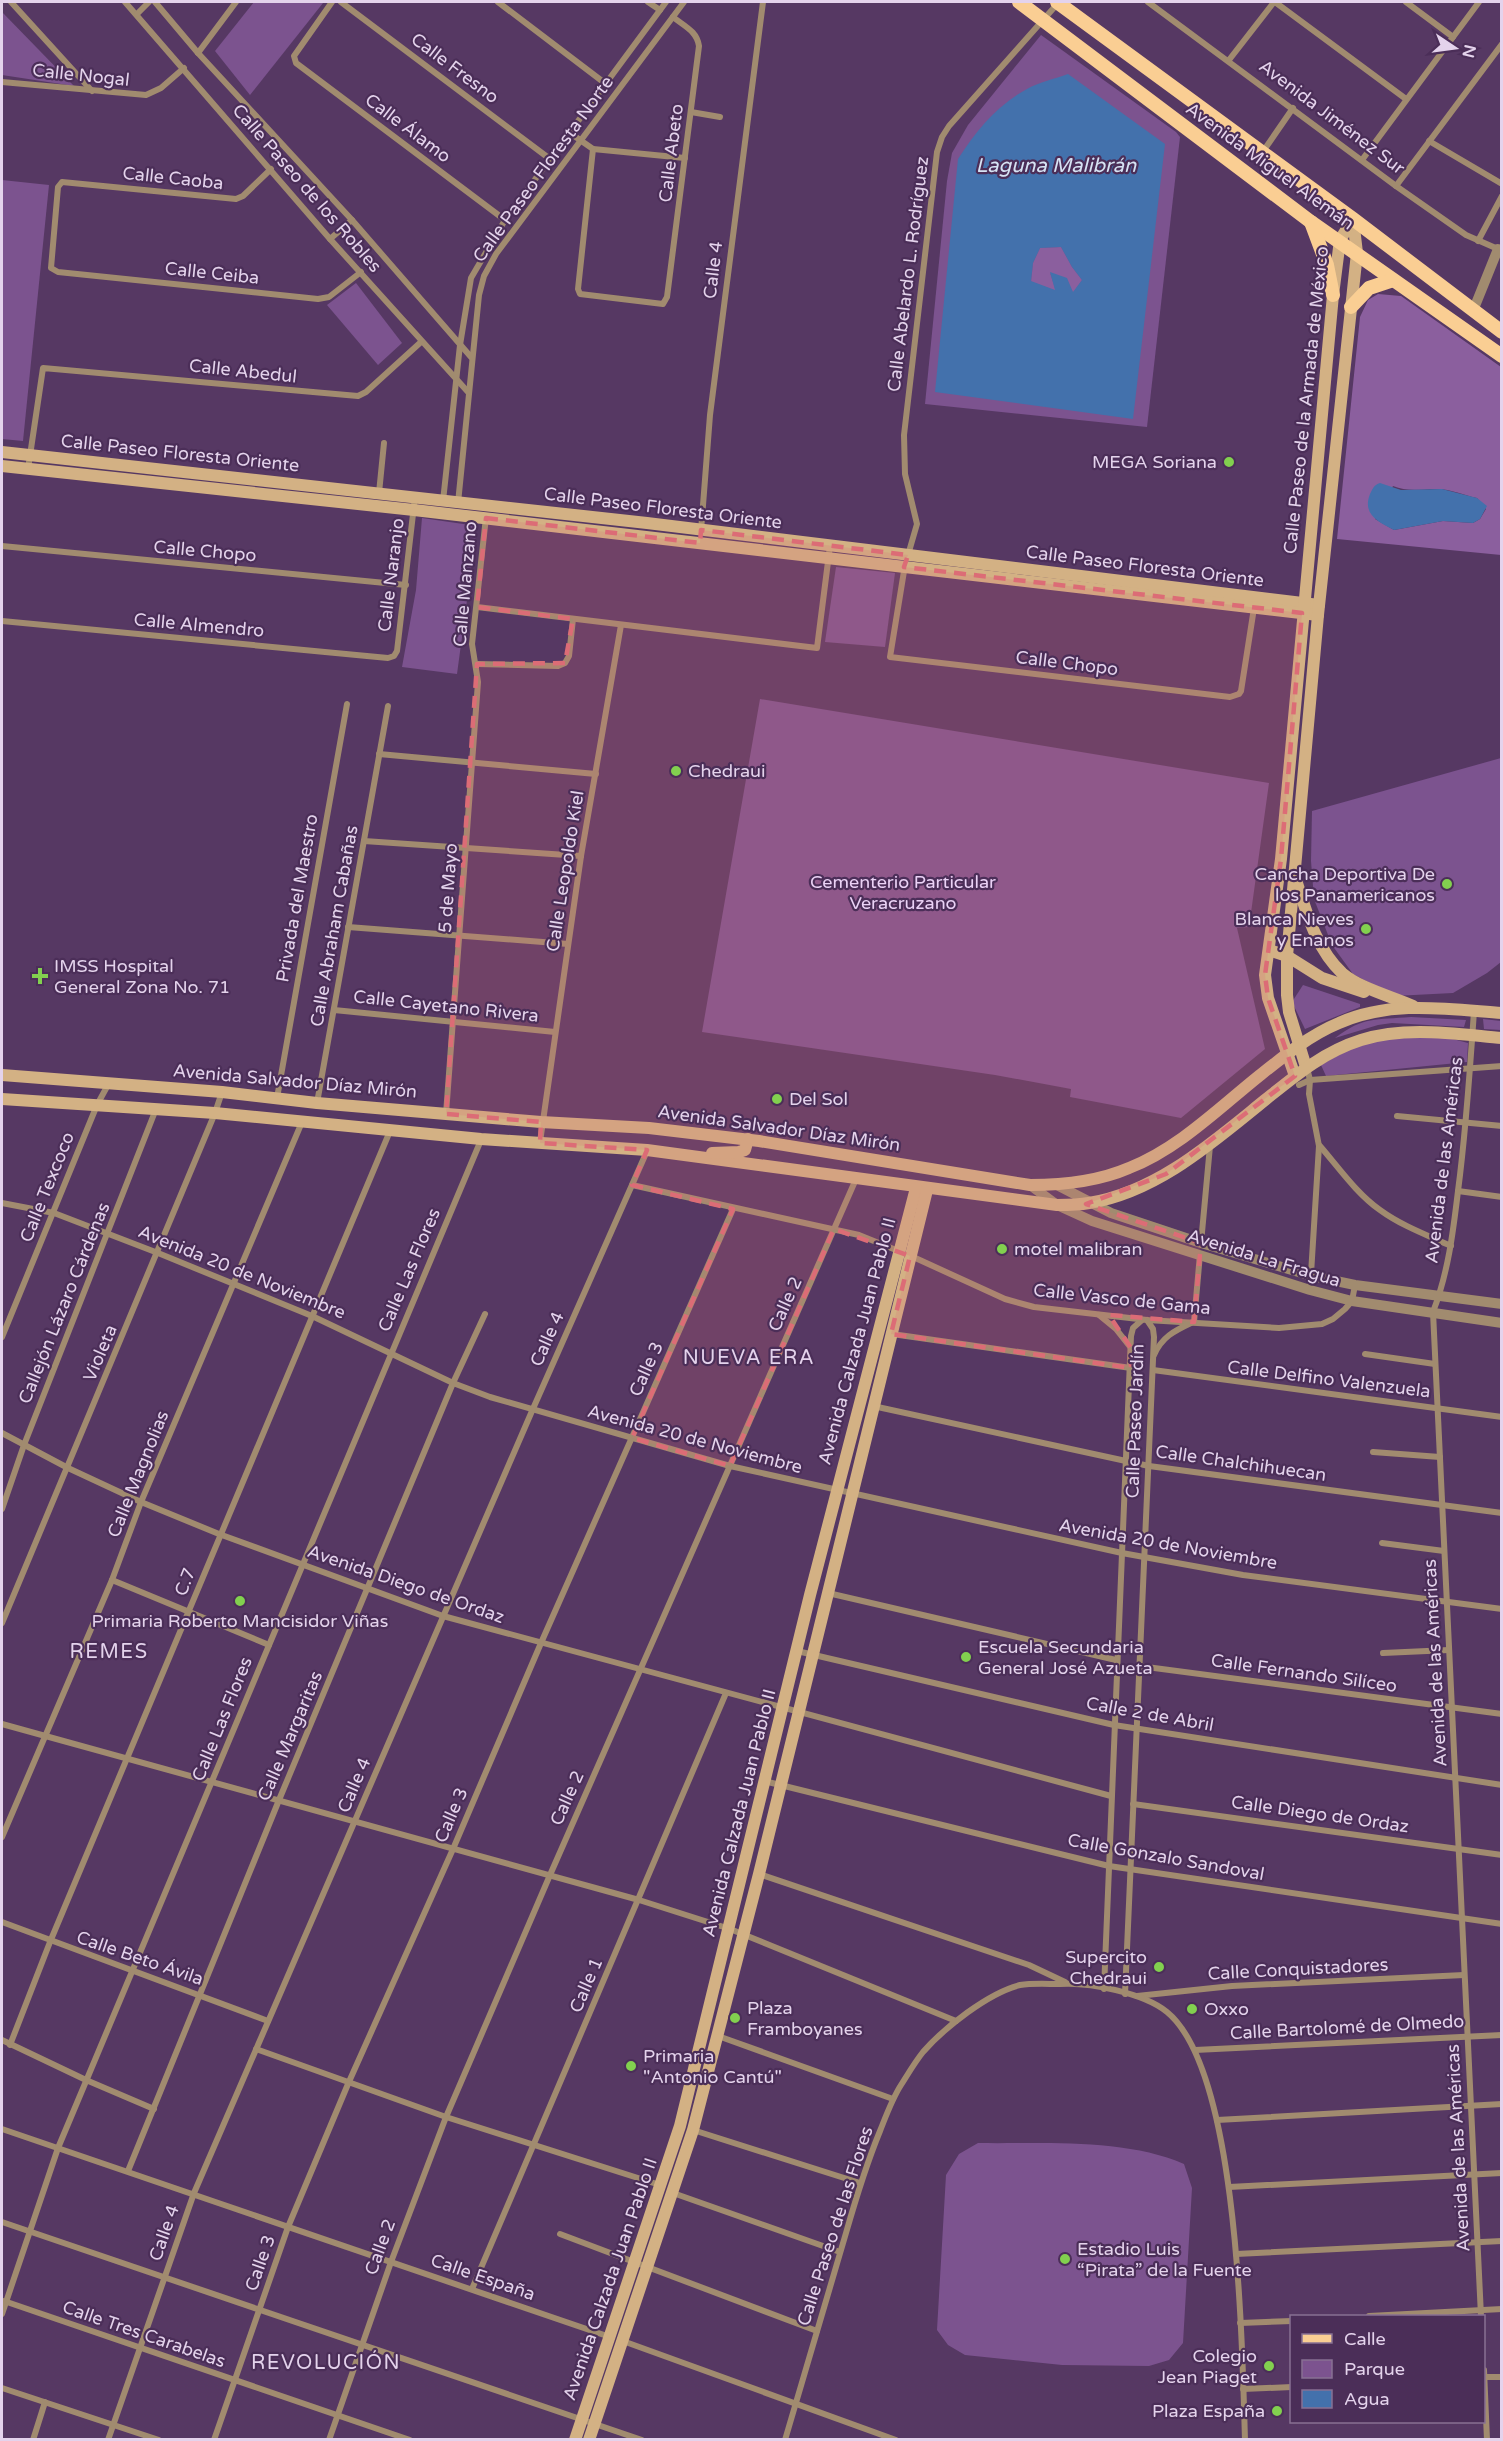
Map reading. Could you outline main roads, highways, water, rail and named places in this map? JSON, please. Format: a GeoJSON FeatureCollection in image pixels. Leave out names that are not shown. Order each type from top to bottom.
{"type":"FeatureCollection","features":[{"type":"Feature","properties":{"kind":"main road","name":"Avenida Miguel Alemán"},"geometry":{"type":"LineString","coordinates":[[1019,2],[1311,222],[1340,240],[1502,356]]}},
{"type":"Feature","properties":{"kind":"main road","name":"Avenida Miguel Alemán"},"geometry":{"type":"LineString","coordinates":[[1058,2],[1353,219],[1502,332]]}},
{"type":"Feature","properties":{"kind":"main road","name":"Calle Paseo de la Armada de México"},"geometry":{"type":"LineString","coordinates":[[1297,1080],[1268,998],[1265,975],[1281,859],[1333,295],[1340,240],[1353,219]]}},
{"type":"Feature","properties":{"kind":"main road","name":"Calle Paseo de la Armada de México"},"geometry":{"type":"LineString","coordinates":[[1306,1067],[1289,1012],[1287,956],[1318,610],[1358,253],[1353,219]]}},
{"type":"Feature","properties":{"kind":"main road"},"geometry":{"type":"LineString","coordinates":[[1311,222],[1327,265],[1333,295]]}},
{"type":"Feature","properties":{"kind":"main road"},"geometry":{"type":"LineString","coordinates":[[1351,307],[1369,288],[1393,280]]}},
{"type":"Feature","properties":{"kind":"main road","name":"Calle Paseo Floresta Oriente"},"geometry":{"type":"LineString","coordinates":[[2,453],[379,493],[415,503]]}},
{"type":"Feature","properties":{"kind":"main road","name":"Calle Paseo Floresta Oriente"},"geometry":{"type":"LineString","coordinates":[[2,466],[172,484],[415,503],[829,551],[1254,608],[1303,608]]}},
{"type":"Feature","properties":{"kind":"main road"},"geometry":{"type":"LineString","coordinates":[[172,484],[174,471]]}},
{"type":"Feature","properties":{"kind":"main road"},"geometry":{"type":"LineString","coordinates":[[1315,482],[1332,483]]}},
{"type":"Feature","properties":{"kind":"main road"},"geometry":{"type":"LineString","coordinates":[[1309,541],[1326,542]]}},
{"type":"Feature","properties":{"kind":"main road","name":"Calle Paseo Floresta Oriente"},"geometry":{"type":"LineString","coordinates":[[906,561],[1318,610]]}},
{"type":"Feature","properties":{"kind":"main road"},"geometry":{"type":"LineString","coordinates":[[1295,875],[1309,921],[1333,962],[1343,974],[1414,1006]]}},
{"type":"Feature","properties":{"kind":"main road"},"geometry":{"type":"LineString","coordinates":[[1269,950],[1287,956],[1322,978],[1377,996],[1392,997]]}},
{"type":"Feature","properties":{"kind":"main road","name":"Avenida Salvador Díaz Mirón"},"geometry":{"type":"LineString","coordinates":[[2,1075],[222,1092],[317,1103],[541,1122],[649,1128],[748,1139],[1030,1185],[1057,1185],[1129,1169],[1171,1146],[1287,1054],[1339,1023],[1368,1014],[1414,1006],[1502,1014]]}},
{"type":"Feature","properties":{"kind":"main road"},"geometry":{"type":"LineString","coordinates":[[2,1099],[215,1113],[481,1139],[647,1150],[922,1189],[1057,1205],[1090,1203],[1128,1191],[1166,1174],[1297,1080],[1306,1067],[1335,1050],[1382,1034],[1410,1032],[1502,1038]]}},
{"type":"Feature","properties":{"kind":"main road"},"geometry":{"type":"LineString","coordinates":[[707,1158],[715,1152],[745,1150],[748,1139]]}},
{"type":"Feature","properties":{"kind":"main road","name":"Avenida Calzada Juan Pablo II"},"geometry":{"type":"LineString","coordinates":[[575,2439],[680,2126],[837,1491],[922,1189]]}},
{"type":"Feature","properties":{"kind":"main road","name":"Avenida Calzada Juan Pablo II"},"geometry":{"type":"LineString","coordinates":[[589,2439],[673,2193],[693,2130],[718,2036],[853,1494],[891,1334],[904,1253]]}},
{"type":"Feature","properties":{"kind":"water","name":"Laguna Malibrán"},"geometry":{"type":"Polygon","coordinates":[[[1068,74],[1165,144],[1133,419],[935,392],[958,159],[980,129],[1016,95],[1042,82],[1068,74]],[[1061,247],[1040,248],[1033,263],[1031,281],[1055,290],[1050,272],[1067,278],[1073,292],[1082,280],[1061,247]]]}},
{"type":"Feature","properties":{"kind":"water"},"geometry":{"type":"Polygon","coordinates":[[[1380,483],[1401,490],[1442,489],[1477,498],[1487,506],[1480,519],[1473,523],[1443,521],[1394,530],[1377,520],[1368,507],[1371,492],[1380,483]]]}},
{"type":"Feature","properties":{"kind":"place","name":"MEGA Soriana"},"geometry":{"type":"Point","coordinates":[1229,462]}},
{"type":"Feature","properties":{"kind":"place","name":"Chedraui"},"geometry":{"type":"Point","coordinates":[676,771]}},
{"type":"Feature","properties":{"kind":"place","name":"Cancha Deportiva De los Panamericanos"},"geometry":{"type":"Point","coordinates":[1447,884]}},
{"type":"Feature","properties":{"kind":"place","name":"Blanca Nieves y Enanos"},"geometry":{"type":"Point","coordinates":[1366,929]}},
{"type":"Feature","properties":{"kind":"place","name":"IMSS Hospital General Zona No. 71"},"geometry":{"type":"Point","coordinates":[40,976]}},
{"type":"Feature","properties":{"kind":"place","name":"Del Sol"},"geometry":{"type":"Point","coordinates":[777,1099]}},
{"type":"Feature","properties":{"kind":"place","name":"motel malibran"},"geometry":{"type":"Point","coordinates":[1002,1249]}},
{"type":"Feature","properties":{"kind":"place","name":"Primaria Roberto Mancisidor Viñas"},"geometry":{"type":"Point","coordinates":[240,1601]}},
{"type":"Feature","properties":{"kind":"place","name":"Escuela Secundaria General José Azueta"},"geometry":{"type":"Point","coordinates":[966,1657]}},
{"type":"Feature","properties":{"kind":"place","name":"Supercito Chedraui"},"geometry":{"type":"Point","coordinates":[1159,1967]}},
{"type":"Feature","properties":{"kind":"place","name":"Oxxo"},"geometry":{"type":"Point","coordinates":[1192,2009]}},
{"type":"Feature","properties":{"kind":"place","name":"Plaza Framboyanes"},"geometry":{"type":"Point","coordinates":[735,2018]}},
{"type":"Feature","properties":{"kind":"place","name":"Primaria \"Antonio Cantú\""},"geometry":{"type":"Point","coordinates":[631,2066]}},
{"type":"Feature","properties":{"kind":"place","name":"Estadio Luis “Pirata” de la Fuente"},"geometry":{"type":"Point","coordinates":[1065,2259]}},
{"type":"Feature","properties":{"kind":"place","name":"Colegio Jean Piaget"},"geometry":{"type":"Point","coordinates":[1269,2366]}},
{"type":"Feature","properties":{"kind":"place","name":"Plaza España"},"geometry":{"type":"Point","coordinates":[1277,2411]}},
{"type":"Feature","properties":{"kind":"district","name":"NUEVA ERA"},"geometry":{"type":"Point","coordinates":[749,1358]}},
{"type":"Feature","properties":{"kind":"district","name":"REMES"},"geometry":{"type":"Point","coordinates":[109,1652]}},
{"type":"Feature","properties":{"kind":"district","name":"REVOLUCIÓN"},"geometry":{"type":"Point","coordinates":[326,2363]}},
{"type":"Feature","properties":{"kind":"park label","name":"Cementerio Particular Veracruzano"},"geometry":{"type":"Point","coordinates":[903,892]}}]}
